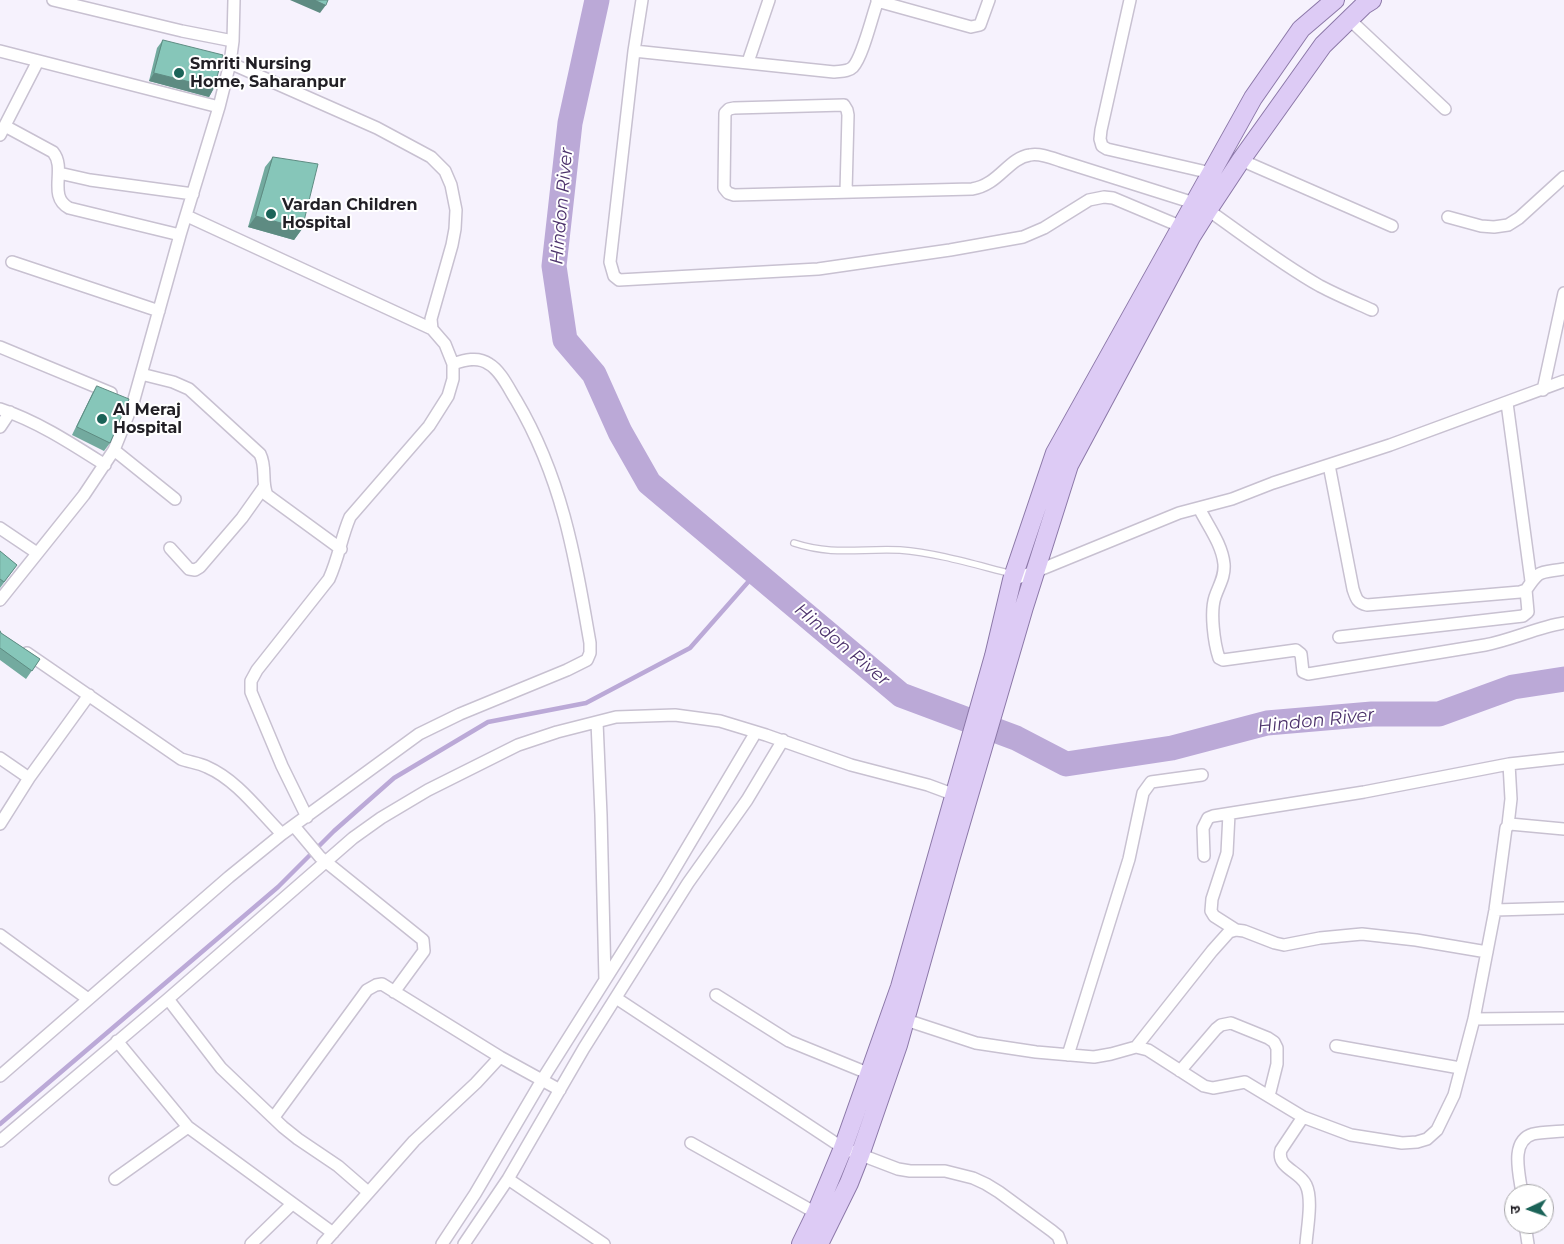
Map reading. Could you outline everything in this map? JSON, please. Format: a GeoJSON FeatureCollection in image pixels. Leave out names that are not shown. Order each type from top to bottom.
{"type":"FeatureCollection","features":[{"type":"Feature","properties":{"kind":"main road"},"geometry":{"type":"LineString","coordinates":[[801,1244],[843,1148],[870,1074],[913,967],[960,793],[1001,658],[1035,572],[1068,465],[1191,237],[1211,173],[1253,98],[1301,28],[1335,0]]}},
{"type":"Feature","properties":{"kind":"main road"},"geometry":{"type":"LineString","coordinates":[[1001,658],[1013,577],[1055,453],[1182,227],[1241,160],[1323,45],[1364,5],[1372,0]]}},
{"type":"Feature","properties":{"kind":"main road"},"geometry":{"type":"LineString","coordinates":[[1030,527],[1047,534]]}},
{"type":"Feature","properties":{"kind":"main road"},"geometry":{"type":"LineString","coordinates":[[819,1244],[849,1183],[860,1155],[906,1020],[913,967]]}},
{"type":"Feature","properties":{"kind":"street"},"geometry":{"type":"LineString","coordinates":[[53,0],[77,3],[182,31],[234,41]]}},
{"type":"Feature","properties":{"kind":"street"},"geometry":{"type":"LineString","coordinates":[[0,600],[84,495],[105,465],[114,450],[133,403],[180,235],[219,107],[234,41],[234,0]]}},
{"type":"Feature","properties":{"kind":"street"},"geometry":{"type":"LineString","coordinates":[[642,0],[634,51],[610,262],[614,276],[620,280],[818,270],[950,250],[1023,237],[1044,228],[1089,200],[1104,196],[1182,227]]}},
{"type":"Feature","properties":{"kind":"street"},"geometry":{"type":"LineString","coordinates":[[748,62],[769,0]]}},
{"type":"Feature","properties":{"kind":"street"},"geometry":{"type":"LineString","coordinates":[[634,51],[834,72],[848,71],[853,67],[860,53],[878,0],[971,28],[980,25],[989,0]]}},
{"type":"Feature","properties":{"kind":"street"},"geometry":{"type":"LineString","coordinates":[[1130,0],[1101,130],[1100,139],[1102,146],[1211,173]]}},
{"type":"Feature","properties":{"kind":"street"},"geometry":{"type":"LineString","coordinates":[[1349,19],[1445,109]]}},
{"type":"Feature","properties":{"kind":"street"},"geometry":{"type":"LineString","coordinates":[[0,51],[219,107]]}},
{"type":"Feature","properties":{"kind":"street"},"geometry":{"type":"LineString","coordinates":[[38,61],[2,130],[53,152],[58,158],[58,193],[63,205],[180,235]]}},
{"type":"Feature","properties":{"kind":"street"},"geometry":{"type":"LineString","coordinates":[[230,63],[377,128],[431,157],[445,171],[451,185],[456,210],[455,228],[431,319],[432,329]]}},
{"type":"Feature","properties":{"kind":"street"},"geometry":{"type":"LineString","coordinates":[[846,192],[848,115],[844,105],[729,108],[725,113],[724,188],[728,193],[734,195],[846,192],[979,188],[996,179],[1016,161],[1029,155],[1040,155],[1201,206],[1320,286],[1372,310]]}},
{"type":"Feature","properties":{"kind":"street"},"geometry":{"type":"LineString","coordinates":[[1241,160],[1392,226]]}},
{"type":"Feature","properties":{"kind":"street"},"geometry":{"type":"LineString","coordinates":[[59,173],[90,180],[193,194]]}},
{"type":"Feature","properties":{"kind":"street"},"geometry":{"type":"LineString","coordinates":[[1448,217],[1481,226],[1508,225],[1564,176]]}},
{"type":"Feature","properties":{"kind":"street"},"geometry":{"type":"LineString","coordinates":[[186,216],[432,329],[445,344],[452,364],[453,379],[448,396],[429,426],[350,518],[344,533],[337,562],[329,578],[257,670],[251,681],[251,692],[282,766],[307,816]]}},
{"type":"Feature","properties":{"kind":"street"},"geometry":{"type":"LineString","coordinates":[[12,262],[159,312]]}},
{"type":"Feature","properties":{"kind":"street"},"geometry":{"type":"LineString","coordinates":[[1543,390],[1564,293]]}},
{"type":"Feature","properties":{"kind":"street"},"geometry":{"type":"LineString","coordinates":[[0,347],[133,403]]}},
{"type":"Feature","properties":{"kind":"street"},"geometry":{"type":"LineString","coordinates":[[0,1076],[229,877],[282,834],[297,830],[307,816],[419,734],[460,714],[568,670],[587,660],[590,653],[590,643],[577,565],[563,509],[554,480],[526,417],[498,372],[489,364],[477,359],[452,364]]}},
{"type":"Feature","properties":{"kind":"street"},"geometry":{"type":"LineString","coordinates":[[141,374],[172,382],[189,389],[260,454],[264,462],[264,486],[268,495],[341,548]]}},
{"type":"Feature","properties":{"kind":"street"},"geometry":{"type":"LineString","coordinates":[[1013,577],[1035,572],[1162,520],[1232,499],[1564,382]]}},
{"type":"Feature","properties":{"kind":"street"},"geometry":{"type":"LineString","coordinates":[[1340,637],[1523,616],[1528,612],[1529,586],[1507,403]]}},
{"type":"Feature","properties":{"kind":"street"},"geometry":{"type":"LineString","coordinates":[[0,427],[5,411],[59,436],[105,465]]}},
{"type":"Feature","properties":{"kind":"street"},"geometry":{"type":"LineString","coordinates":[[114,450],[175,499]]}},
{"type":"Feature","properties":{"kind":"street"},"geometry":{"type":"LineString","coordinates":[[1329,465],[1353,589],[1356,599],[1360,603],[1367,605],[1529,586],[1541,572],[1564,569]]}},
{"type":"Feature","properties":{"kind":"street"},"geometry":{"type":"LineString","coordinates":[[170,548],[189,569],[195,570],[242,518],[264,486]]}},
{"type":"Feature","properties":{"kind":"street"},"geometry":{"type":"LineString","coordinates":[[1199,508],[1218,542],[1223,556],[1224,575],[1216,596],[1213,617],[1217,651],[1223,660],[1296,650],[1300,654],[1303,672],[1308,674],[1485,645],[1505,641],[1564,623]]}},
{"type":"Feature","properties":{"kind":"street"},"geometry":{"type":"LineString","coordinates":[[0,528],[37,553]]}},
{"type":"Feature","properties":{"kind":"street"},"geometry":{"type":"LineString","coordinates":[[16,646],[180,759],[205,766],[218,773],[236,786],[282,834]]}},
{"type":"Feature","properties":{"kind":"street"},"geometry":{"type":"LineString","coordinates":[[0,824],[89,695]]}},
{"type":"Feature","properties":{"kind":"street"},"geometry":{"type":"LineString","coordinates":[[0,1141],[168,999],[323,859],[381,818],[428,790],[518,745],[557,732],[616,717],[675,715],[720,721],[770,736],[851,765],[960,793]]}},
{"type":"Feature","properties":{"kind":"street"},"geometry":{"type":"LineString","coordinates":[[597,722],[605,981]]}},
{"type":"Feature","properties":{"kind":"street"},"geometry":{"type":"LineString","coordinates":[[464,1244],[508,1178],[551,1085],[605,981],[665,885],[770,736]]}},
{"type":"Feature","properties":{"kind":"street"},"geometry":{"type":"LineString","coordinates":[[442,1244],[551,1085],[616,998],[688,883],[747,800],[770,736]]}},
{"type":"Feature","properties":{"kind":"street"},"geometry":{"type":"LineString","coordinates":[[0,758],[30,778]]}},
{"type":"Feature","properties":{"kind":"street"},"geometry":{"type":"LineString","coordinates":[[1204,856],[1204,828],[1208,818],[1354,794],[1509,764],[1564,758]]}},
{"type":"Feature","properties":{"kind":"street"},"geometry":{"type":"LineString","coordinates":[[906,1020],[976,1043],[1003,1048],[1094,1057],[1136,1047],[1148,1050],[1204,1086],[1213,1088],[1245,1082],[1304,1117],[1351,1135],[1402,1143],[1427,1139],[1437,1130],[1454,1095],[1474,1019],[1496,910],[1505,830],[1508,825],[1511,799],[1509,764]]}},
{"type":"Feature","properties":{"kind":"street"},"geometry":{"type":"LineString","coordinates":[[1068,1055],[1129,859],[1143,793],[1151,782],[1202,775]]}},
{"type":"Feature","properties":{"kind":"street"},"geometry":{"type":"LineString","coordinates":[[1230,814],[1227,853],[1210,911],[1214,916],[1236,930]]}},
{"type":"Feature","properties":{"kind":"street"},"geometry":{"type":"LineString","coordinates":[[1508,825],[1564,829]]}},
{"type":"Feature","properties":{"kind":"street"},"geometry":{"type":"LineString","coordinates":[[297,830],[323,859],[423,940],[424,951],[394,992]]}},
{"type":"Feature","properties":{"kind":"street"},"geometry":{"type":"LineString","coordinates":[[1496,910],[1564,908]]}},
{"type":"Feature","properties":{"kind":"street"},"geometry":{"type":"LineString","coordinates":[[1136,1047],[1229,932],[1236,930],[1284,945],[1348,935],[1369,934],[1487,952]]}},
{"type":"Feature","properties":{"kind":"street"},"geometry":{"type":"LineString","coordinates":[[0,935],[88,999]]}},
{"type":"Feature","properties":{"kind":"street"},"geometry":{"type":"LineString","coordinates":[[274,1117],[367,990],[382,984],[500,1057],[551,1085]]}},
{"type":"Feature","properties":{"kind":"street"},"geometry":{"type":"LineString","coordinates":[[716,995],[789,1041],[870,1074]]}},
{"type":"Feature","properties":{"kind":"street"},"geometry":{"type":"LineString","coordinates":[[616,998],[843,1148],[898,1169],[945,1171],[986,1184],[1052,1231],[1058,1236],[1061,1244]]}},
{"type":"Feature","properties":{"kind":"street"},"geometry":{"type":"LineString","coordinates":[[168,999],[221,1068],[298,1139],[338,1166],[368,1192]]}},
{"type":"Feature","properties":{"kind":"street"},"geometry":{"type":"LineString","coordinates":[[1474,1019],[1564,1018]]}},
{"type":"Feature","properties":{"kind":"street"},"geometry":{"type":"LineString","coordinates":[[1180,1071],[1216,1029],[1221,1025],[1231,1023],[1274,1042],[1278,1055],[1269,1096]]}},
{"type":"Feature","properties":{"kind":"street"},"geometry":{"type":"LineString","coordinates":[[117,1041],[188,1126],[333,1233]]}},
{"type":"Feature","properties":{"kind":"street"},"geometry":{"type":"LineString","coordinates":[[1336,1046],[1460,1068]]}},
{"type":"Feature","properties":{"kind":"street"},"geometry":{"type":"LineString","coordinates":[[323,1244],[414,1141],[476,1083],[500,1057]]}},
{"type":"Feature","properties":{"kind":"street"},"geometry":{"type":"LineString","coordinates":[[1304,1117],[1281,1150],[1280,1155],[1284,1165],[1306,1184],[1309,1203],[1306,1244]]}},
{"type":"Feature","properties":{"kind":"street"},"geometry":{"type":"LineString","coordinates":[[114,1179],[188,1126]]}},
{"type":"Feature","properties":{"kind":"street"},"geometry":{"type":"LineString","coordinates":[[1521,1184],[1518,1154],[1519,1146],[1524,1138],[1533,1134],[1564,1131]]}},
{"type":"Feature","properties":{"kind":"street"},"geometry":{"type":"LineString","coordinates":[[692,1143],[816,1213]]}},
{"type":"Feature","properties":{"kind":"street"},"geometry":{"type":"LineString","coordinates":[[508,1178],[604,1244]]}},
{"type":"Feature","properties":{"kind":"street"},"geometry":{"type":"LineString","coordinates":[[251,1244],[292,1204]]}},
{"type":"Feature","properties":{"kind":"lane"},"geometry":{"type":"LineString","coordinates":[[794,543],[826,551],[877,549],[924,553],[1013,577]]}},
{"type":"Feature","properties":{"kind":"building"},"geometry":{"type":"Polygon","coordinates":[[[315,0],[328,0],[326,5],[315,0]]]}},
{"type":"Feature","properties":{"kind":"building"},"geometry":{"type":"Polygon","coordinates":[[[163,40],[223,55],[214,88],[154,73],[163,40]]]}},
{"type":"Feature","properties":{"kind":"building"},"geometry":{"type":"Polygon","coordinates":[[[273,157],[318,164],[302,229],[256,216],[273,157]]]}},
{"type":"Feature","properties":{"kind":"building"},"geometry":{"type":"Polygon","coordinates":[[[97,386],[129,399],[110,443],[77,427],[97,386]]]}},
{"type":"Feature","properties":{"kind":"building"},"geometry":{"type":"Polygon","coordinates":[[[0,551],[17,565],[4,582],[0,579],[0,551]]]}},
{"type":"Feature","properties":{"kind":"building"},"geometry":{"type":"Polygon","coordinates":[[[0,631],[40,659],[32,671],[0,648],[0,631]]]}},
{"type":"Feature","properties":{"kind":"waterway","name":"Hindon River"},"geometry":{"type":"LineString","coordinates":[[597,0],[570,123],[554,266],[565,340],[594,374],[620,432],[649,483],[901,695],[1016,738],[1066,764],[1172,748],[1267,723],[1372,714],[1439,714],[1513,687],[1564,679]]}},
{"type":"Feature","properties":{"kind":"waterway"},"geometry":{"type":"LineString","coordinates":[[0,1124],[278,887],[334,831],[394,778],[488,722],[586,703],[690,648],[756,573]]}},
{"type":"Feature","properties":{"kind":"place","name":"Smriti Nursing Home, Saharanpur"},"geometry":{"type":"Point","coordinates":[179,73]}},
{"type":"Feature","properties":{"kind":"place","name":"Vardan Children Hospital"},"geometry":{"type":"Point","coordinates":[271,214]}},
{"type":"Feature","properties":{"kind":"place","name":"Al Meraj Hospital"},"geometry":{"type":"Point","coordinates":[102,419]}}]}
